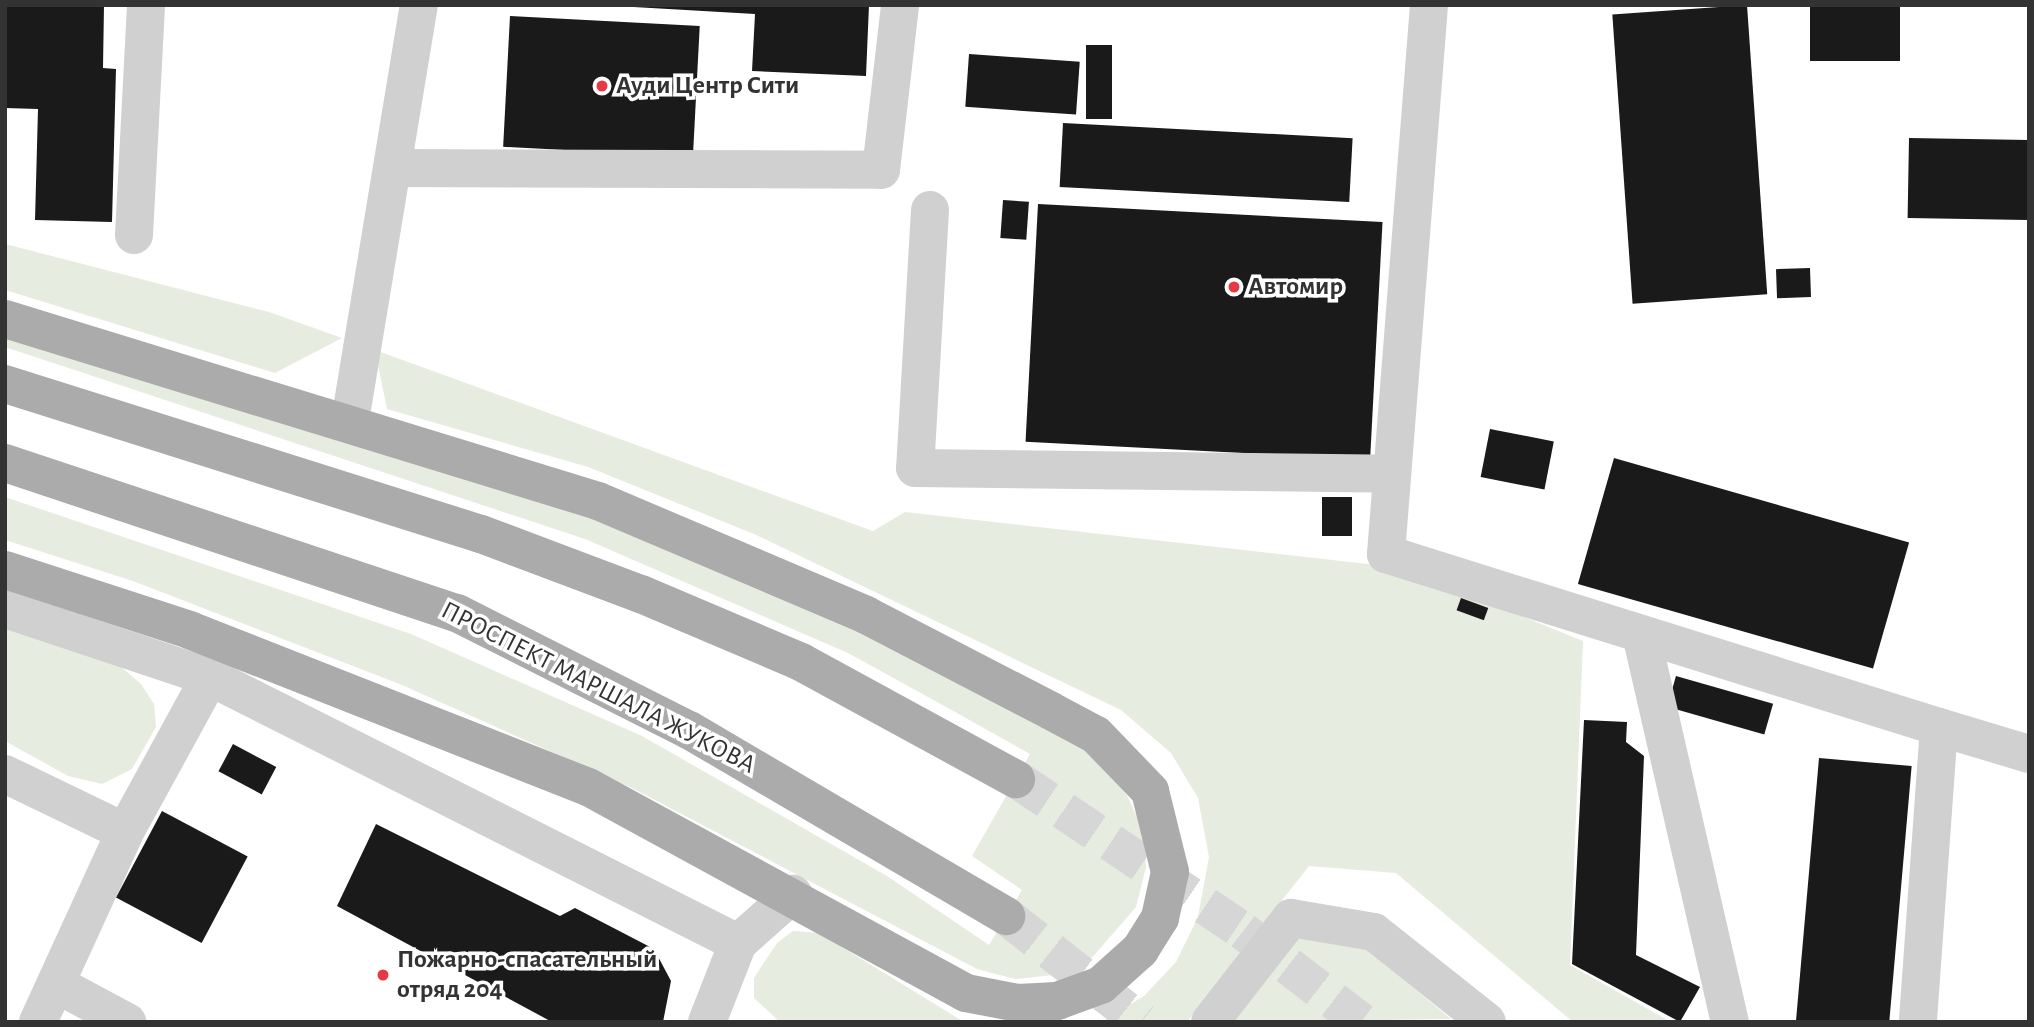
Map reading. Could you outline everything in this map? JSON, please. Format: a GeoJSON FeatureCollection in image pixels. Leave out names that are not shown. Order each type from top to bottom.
{"type":"FeatureCollection","features":[{"type":"Feature","properties":{"kind":"main road"},"geometry":{"type":"LineString","coordinates":[[5,319],[350,421],[598,501],[724,551],[866,615],[1096,734],[1150,791],[1170,872],[1160,918],[1140,950],[1101,985],[1058,1001],[1018,1003],[967,993],[793,894],[588,787],[190,630],[5,570]]}},
{"type":"Feature","properties":{"kind":"main road"},"geometry":{"type":"LineString","coordinates":[[5,384],[481,534],[641,594],[801,662],[1016,779]]}},
{"type":"Feature","properties":{"kind":"main road","name":"ПРОСПЕКТ МАРШАЛА ЖУКОВА"},"geometry":{"type":"LineString","coordinates":[[5,463],[457,613],[690,730],[1006,916]]}},
{"type":"Feature","properties":{"kind":"street"},"geometry":{"type":"LineString","coordinates":[[134,235],[146,5]]}},
{"type":"Feature","properties":{"kind":"street"},"geometry":{"type":"LineString","coordinates":[[350,421],[419,5]]}},
{"type":"Feature","properties":{"kind":"street"},"geometry":{"type":"LineString","coordinates":[[392,168],[881,170],[900,5]]}},
{"type":"Feature","properties":{"kind":"street"},"geometry":{"type":"LineString","coordinates":[[1429,5],[1386,554],[2029,754]]}},
{"type":"Feature","properties":{"kind":"street"},"geometry":{"type":"LineString","coordinates":[[930,210],[915,468],[1392,474]]}},
{"type":"Feature","properties":{"kind":"street"},"geometry":{"type":"LineString","coordinates":[[5,609],[210,677],[738,943]]}},
{"type":"Feature","properties":{"kind":"street"},"geometry":{"type":"LineString","coordinates":[[1641,634],[1730,1022]]}},
{"type":"Feature","properties":{"kind":"street"},"geometry":{"type":"LineString","coordinates":[[38,1022],[125,832],[210,677]]}},
{"type":"Feature","properties":{"kind":"street"},"geometry":{"type":"LineString","coordinates":[[1918,1022],[1939,727]]}},
{"type":"Feature","properties":{"kind":"street"},"geometry":{"type":"LineString","coordinates":[[5,774],[125,832]]}},
{"type":"Feature","properties":{"kind":"street"},"geometry":{"type":"LineString","coordinates":[[707,1022],[738,943],[793,894]]}},
{"type":"Feature","properties":{"kind":"street"},"geometry":{"type":"LineString","coordinates":[[1210,1022],[1291,918],[1374,932],[1488,1022]]}},
{"type":"Feature","properties":{"kind":"street"},"geometry":{"type":"LineString","coordinates":[[56,984],[127,1022]]}},
{"type":"Feature","properties":{"kind":"shaded area"},"geometry":{"type":"Polygon","coordinates":[[[5,244],[269,312],[342,338],[275,373],[5,290],[5,244]]]}},
{"type":"Feature","properties":{"kind":"shaded area"},"geometry":{"type":"Polygon","coordinates":[[[5,335],[594,519],[861,631],[1087,750],[1127,795],[1145,835],[1146,867],[1136,907],[1090,960],[1053,975],[1015,979],[977,969],[632,788],[402,685],[133,581],[5,540],[5,497],[411,634],[642,736],[887,876],[989,945],[1022,890],[972,856],[1030,754],[848,653],[585,539],[5,347],[5,335]]]}},
{"type":"Feature","properties":{"kind":"shaded area"},"geometry":{"type":"Polygon","coordinates":[[[375,350],[873,531],[905,512],[1403,568],[1583,641],[1570,965],[1671,1022],[1573,1022],[1396,873],[1309,866],[1187,1022],[1101,1022],[1144,996],[1176,962],[1198,917],[1209,857],[1198,798],[1171,753],[1121,710],[754,534],[588,467],[387,409],[375,350]]]}},
{"type":"Feature","properties":{"kind":"shaded area"},"geometry":{"type":"Polygon","coordinates":[[[5,628],[120,666],[141,684],[154,704],[156,727],[132,769],[102,784],[68,776],[5,741],[5,628]]]}},
{"type":"Feature","properties":{"kind":"shaded area"},"geometry":{"type":"Polygon","coordinates":[[[793,931],[819,933],[964,1022],[780,1022],[754,998],[754,978],[777,943],[793,931]]]}},
{"type":"Feature","properties":{"kind":"shaded area"},"geometry":{"type":"Polygon","coordinates":[[[1298,937],[1360,943],[1451,1019],[1229,1022],[1298,937]]]}},
{"type":"Feature","properties":{"kind":"building"},"geometry":{"type":"Polygon","coordinates":[[[5,5],[104,5],[103,68],[116,69],[112,222],[35,220],[38,109],[5,108],[5,5]]]}},
{"type":"Feature","properties":{"kind":"building"},"geometry":{"type":"Polygon","coordinates":[[[599,5],[869,5],[866,76],[752,71],[755,14],[599,5]]]}},
{"type":"Feature","properties":{"kind":"building"},"geometry":{"type":"Polygon","coordinates":[[[1747,5],[1767,294],[1633,304],[1612,14],[1747,5]]]}},
{"type":"Feature","properties":{"kind":"building"},"geometry":{"type":"Polygon","coordinates":[[[1810,5],[1900,5],[1900,61],[1810,61],[1810,5]]]}},
{"type":"Feature","properties":{"kind":"building","name":"Ауди Центр Сити"},"geometry":{"type":"Polygon","coordinates":[[[510,16],[700,26],[693,157],[503,147],[510,16]]]}},
{"type":"Feature","properties":{"kind":"building"},"geometry":{"type":"Polygon","coordinates":[[[1086,45],[1112,45],[1112,119],[1086,119],[1086,45]]]}},
{"type":"Feature","properties":{"kind":"building"},"geometry":{"type":"Polygon","coordinates":[[[969,54],[1080,62],[1076,115],[965,107],[969,54]]]}},
{"type":"Feature","properties":{"kind":"building"},"geometry":{"type":"Polygon","coordinates":[[[1063,123],[1353,138],[1349,202],[1060,187],[1063,123]]]}},
{"type":"Feature","properties":{"kind":"building"},"geometry":{"type":"Polygon","coordinates":[[[1909,138],[2029,140],[2028,220],[1908,218],[1909,138]]]}},
{"type":"Feature","properties":{"kind":"building"},"geometry":{"type":"Polygon","coordinates":[[[1003,200],[1029,202],[1026,240],[1000,238],[1003,200]]]}},
{"type":"Feature","properties":{"kind":"building"},"geometry":{"type":"Polygon","coordinates":[[[1038,204],[1383,222],[1370,460],[1026,442],[1038,204]]]}},
{"type":"Feature","properties":{"kind":"building"},"geometry":{"type":"Polygon","coordinates":[[[1810,268],[1811,297],[1777,298],[1776,269],[1810,268]]]}},
{"type":"Feature","properties":{"kind":"building"},"geometry":{"type":"Polygon","coordinates":[[[1490,429],[1554,441],[1544,490],[1481,477],[1490,429]]]}},
{"type":"Feature","properties":{"kind":"building"},"geometry":{"type":"Polygon","coordinates":[[[1614,458],[1909,543],[1873,669],[1578,584],[1614,458]]]}},
{"type":"Feature","properties":{"kind":"building"},"geometry":{"type":"Polygon","coordinates":[[[1322,497],[1352,497],[1352,536],[1322,536],[1322,497]]]}},
{"type":"Feature","properties":{"kind":"building"},"geometry":{"type":"Polygon","coordinates":[[[1461,598],[1488,608],[1484,620],[1457,610],[1461,598]]]}},
{"type":"Feature","properties":{"kind":"building"},"geometry":{"type":"Polygon","coordinates":[[[1676,676],[1773,704],[1764,735],[1667,707],[1676,676]]]}},
{"type":"Feature","properties":{"kind":"building"},"geometry":{"type":"Polygon","coordinates":[[[1584,720],[1627,722],[1626,742],[1644,756],[1636,955],[1700,987],[1680,1022],[1572,964],[1584,720]]]}},
{"type":"Feature","properties":{"kind":"building"},"geometry":{"type":"Polygon","coordinates":[[[233,744],[276,767],[262,794],[218,771],[233,744]]]}},
{"type":"Feature","properties":{"kind":"building"},"geometry":{"type":"Polygon","coordinates":[[[1819,758],[1912,766],[1889,1022],[1796,1022],[1819,758]]]}},
{"type":"Feature","properties":{"kind":"building"},"geometry":{"type":"Polygon","coordinates":[[[162,811],[248,857],[202,943],[116,898],[162,811]]]}},
{"type":"Feature","properties":{"kind":"building"},"geometry":{"type":"Polygon","coordinates":[[[376,824],[560,916],[575,908],[654,949],[671,981],[663,1022],[552,1022],[337,906],[376,824]]]}},
{"type":"Feature","properties":{"kind":"tunnel"},"geometry":{"type":"LineString","coordinates":[[1016,779],[1243,931],[1361,1022]]}},
{"type":"Feature","properties":{"kind":"tunnel"},"geometry":{"type":"LineString","coordinates":[[1006,916],[1141,1022]]}},
{"type":"Feature","properties":{"kind":"place","name":"Ауди Центр Сити"},"geometry":{"type":"Point","coordinates":[602,86]}},
{"type":"Feature","properties":{"kind":"place","name":"Автомир"},"geometry":{"type":"Point","coordinates":[1234,287]}},
{"type":"Feature","properties":{"kind":"place","name":"Пожарно-спасательный отряд 204"},"geometry":{"type":"Point","coordinates":[383,975]}}]}
